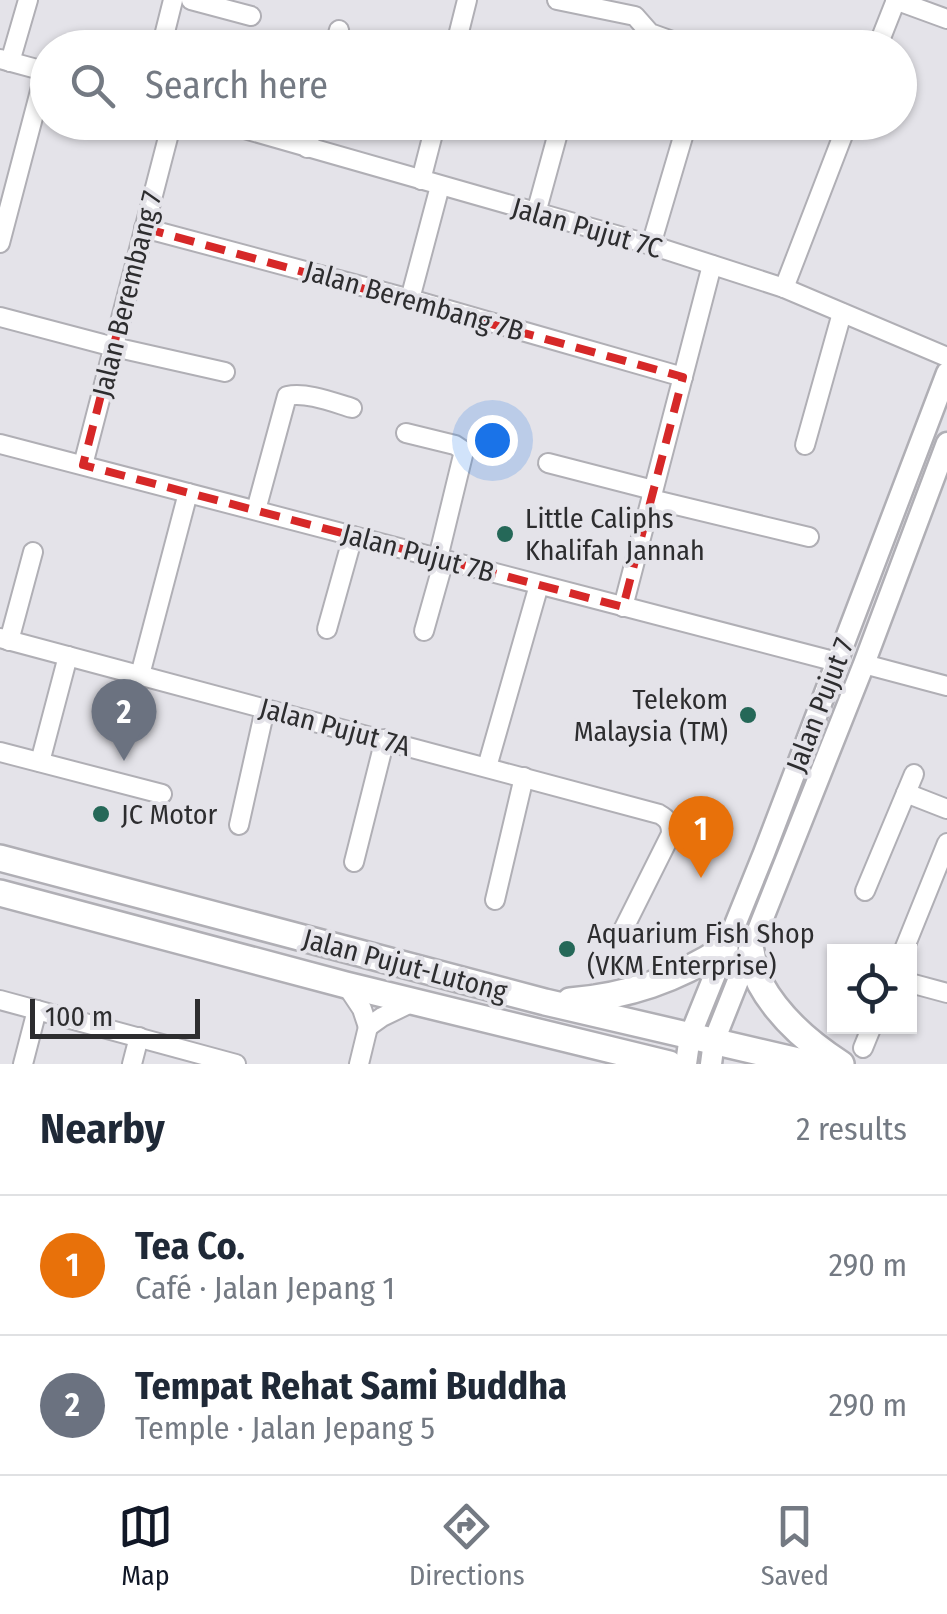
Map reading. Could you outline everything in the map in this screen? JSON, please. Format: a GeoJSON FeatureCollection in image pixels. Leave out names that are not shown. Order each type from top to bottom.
{"type":"FeatureCollection","features":[{"type":"Feature","properties":{"kind":"highway","name":"Jalan Pujut-Lutong"},"geometry":{"type":"LineString","coordinates":[[0,858],[705,1047],[811,1064]]}},
{"type":"Feature","properties":{"kind":"highway","name":"Jalan Pujut-Lutong"},"geometry":{"type":"LineString","coordinates":[[0,893],[346,985],[668,1064]]}},
{"type":"Feature","properties":{"kind":"highway"},"geometry":{"type":"LineString","coordinates":[[545,1002],[594,999],[646,988],[694,968],[725,948]]}},
{"type":"Feature","properties":{"kind":"highway"},"geometry":{"type":"LineString","coordinates":[[752,951],[760,982],[781,1012],[806,1038],[841,1064]]}},
{"type":"Feature","properties":{"kind":"highway"},"geometry":{"type":"LineString","coordinates":[[547,1034],[570,1064]]}},
{"type":"Feature","properties":{"kind":"main road","name":"Jalan Pujut 7"},"geometry":{"type":"LineString","coordinates":[[705,1047],[725,948],[947,373]]}},
{"type":"Feature","properties":{"kind":"main road"},"geometry":{"type":"LineString","coordinates":[[918,450],[947,392]]}},
{"type":"Feature","properties":{"kind":"main road","name":"Jalan Pujut 7"},"geometry":{"type":"LineString","coordinates":[[705,1047],[752,951],[947,443]]}},
{"type":"Feature","properties":{"kind":"main road"},"geometry":{"type":"LineString","coordinates":[[686,1064],[705,1047]]}},
{"type":"Feature","properties":{"kind":"street"},"geometry":{"type":"LineString","coordinates":[[28,0],[5,60],[30,67]]}},
{"type":"Feature","properties":{"kind":"street"},"geometry":{"type":"LineString","coordinates":[[165,30],[172,0]]}},
{"type":"Feature","properties":{"kind":"street"},"geometry":{"type":"LineString","coordinates":[[191,0],[251,16]]}},
{"type":"Feature","properties":{"kind":"street"},"geometry":{"type":"LineString","coordinates":[[460,30],[467,0]]}},
{"type":"Feature","properties":{"kind":"street"},"geometry":{"type":"LineString","coordinates":[[558,0],[637,8],[649,30]]}},
{"type":"Feature","properties":{"kind":"street"},"geometry":{"type":"LineString","coordinates":[[885,30],[896,0],[947,20]]}},
{"type":"Feature","properties":{"kind":"street"},"geometry":{"type":"LineString","coordinates":[[0,242],[30,131]]}},
{"type":"Feature","properties":{"kind":"street","name":"Jalan Berembang 7"},"geometry":{"type":"LineString","coordinates":[[83,465],[167,140]]}},
{"type":"Feature","properties":{"kind":"street","name":"Jalan Pujut 7C"},"geometry":{"type":"LineString","coordinates":[[280,140],[651,245],[784,288],[947,357]]}},
{"type":"Feature","properties":{"kind":"street"},"geometry":{"type":"LineString","coordinates":[[307,148],[309,140]]}},
{"type":"Feature","properties":{"kind":"street"},"geometry":{"type":"LineString","coordinates":[[421,180],[431,140]]}},
{"type":"Feature","properties":{"kind":"street"},"geometry":{"type":"LineString","coordinates":[[536,213],[557,140]]}},
{"type":"Feature","properties":{"kind":"street"},"geometry":{"type":"LineString","coordinates":[[651,245],[682,140]]}},
{"type":"Feature","properties":{"kind":"street"},"geometry":{"type":"LineString","coordinates":[[784,288],[841,140]]}},
{"type":"Feature","properties":{"kind":"street"},"geometry":{"type":"LineString","coordinates":[[410,299],[440,186]]}},
{"type":"Feature","properties":{"kind":"street","name":"Jalan Berembang 7B"},"geometry":{"type":"LineString","coordinates":[[144,228],[683,377]]}},
{"type":"Feature","properties":{"kind":"street"},"geometry":{"type":"LineString","coordinates":[[622,607],[712,265]]}},
{"type":"Feature","properties":{"kind":"street"},"geometry":{"type":"LineString","coordinates":[[806,445],[842,313]]}},
{"type":"Feature","properties":{"kind":"street"},"geometry":{"type":"LineString","coordinates":[[0,316],[225,372]]}},
{"type":"Feature","properties":{"kind":"street"},"geometry":{"type":"LineString","coordinates":[[256,510],[287,396],[301,394],[352,408]]}},
{"type":"Feature","properties":{"kind":"street"},"geometry":{"type":"LineString","coordinates":[[406,433],[455,445],[464,451],[424,631]]}},
{"type":"Feature","properties":{"kind":"street","name":"Jalan Pujut 7B"},"geometry":{"type":"LineString","coordinates":[[0,444],[837,662]]}},
{"type":"Feature","properties":{"kind":"street"},"geometry":{"type":"LineString","coordinates":[[548,463],[809,538]]}},
{"type":"Feature","properties":{"kind":"street"},"geometry":{"type":"LineString","coordinates":[[140,675],[188,493]]}},
{"type":"Feature","properties":{"kind":"street"},"geometry":{"type":"LineString","coordinates":[[326,629],[353,536]]}},
{"type":"Feature","properties":{"kind":"street"},"geometry":{"type":"LineString","coordinates":[[5,640],[33,552]]}},
{"type":"Feature","properties":{"kind":"street"},"geometry":{"type":"LineString","coordinates":[[487,767],[539,585]]}},
{"type":"Feature","properties":{"kind":"street","name":"Jalan Pujut 7A"},"geometry":{"type":"LineString","coordinates":[[5,640],[658,814],[668,821],[670,834],[624,930]]}},
{"type":"Feature","properties":{"kind":"street"},"geometry":{"type":"LineString","coordinates":[[40,762],[68,656]]}},
{"type":"Feature","properties":{"kind":"street"},"geometry":{"type":"LineString","coordinates":[[864,664],[947,686]]}},
{"type":"Feature","properties":{"kind":"street"},"geometry":{"type":"LineString","coordinates":[[238,825],[265,709]]}},
{"type":"Feature","properties":{"kind":"street"},"geometry":{"type":"LineString","coordinates":[[354,862],[385,739]]}},
{"type":"Feature","properties":{"kind":"street"},"geometry":{"type":"LineString","coordinates":[[0,752],[162,794]]}},
{"type":"Feature","properties":{"kind":"street"},"geometry":{"type":"LineString","coordinates":[[864,891],[914,774]]}},
{"type":"Feature","properties":{"kind":"street"},"geometry":{"type":"LineString","coordinates":[[495,900],[524,777]]}},
{"type":"Feature","properties":{"kind":"street"},"geometry":{"type":"LineString","coordinates":[[906,794],[947,808]]}},
{"type":"Feature","properties":{"kind":"street"},"geometry":{"type":"LineString","coordinates":[[907,944],[943,864],[947,843]]}},
{"type":"Feature","properties":{"kind":"street"},"geometry":{"type":"LineString","coordinates":[[346,985],[362,1009],[368,1028],[358,1064]]}},
{"type":"Feature","properties":{"kind":"street"},"geometry":{"type":"LineString","coordinates":[[917,985],[947,993]]}},
{"type":"Feature","properties":{"kind":"street"},"geometry":{"type":"LineString","coordinates":[[0,1000],[236,1064]]}},
{"type":"Feature","properties":{"kind":"street"},"geometry":{"type":"LineString","coordinates":[[368,1028],[413,1002]]}},
{"type":"Feature","properties":{"kind":"street"},"geometry":{"type":"LineString","coordinates":[[23,1064],[37,1010]]}},
{"type":"Feature","properties":{"kind":"street"},"geometry":{"type":"LineString","coordinates":[[864,1048],[869,1034]]}},
{"type":"Feature","properties":{"kind":"street"},"geometry":{"type":"LineString","coordinates":[[132,1064],[139,1037]]}},
{"type":"Feature","properties":{"kind":"highlighted area"},"geometry":{"type":"Polygon","coordinates":[[[144,228],[683,377],[623,607],[83,465],[144,228]]]}},
{"type":"Feature","properties":{"kind":"place","name":"Little Caliphs Khalifah Jannah"},"geometry":{"type":"Point","coordinates":[505,534]}},
{"type":"Feature","properties":{"kind":"place","name":"Telekom Malaysia (TM)"},"geometry":{"type":"Point","coordinates":[748,715]}},
{"type":"Feature","properties":{"kind":"place","name":"Tempat Rehat Sami Buddha"},"geometry":{"type":"Point","coordinates":[124,761]}},
{"type":"Feature","properties":{"kind":"place","name":"JC Motor"},"geometry":{"type":"Point","coordinates":[101,814]}},
{"type":"Feature","properties":{"kind":"place","name":"Tea Co."},"geometry":{"type":"Point","coordinates":[701,878]}},
{"type":"Feature","properties":{"kind":"place","name":"Aquarium Fish Shop (VKM Enterprise)"},"geometry":{"type":"Point","coordinates":[567,949]}}]}
